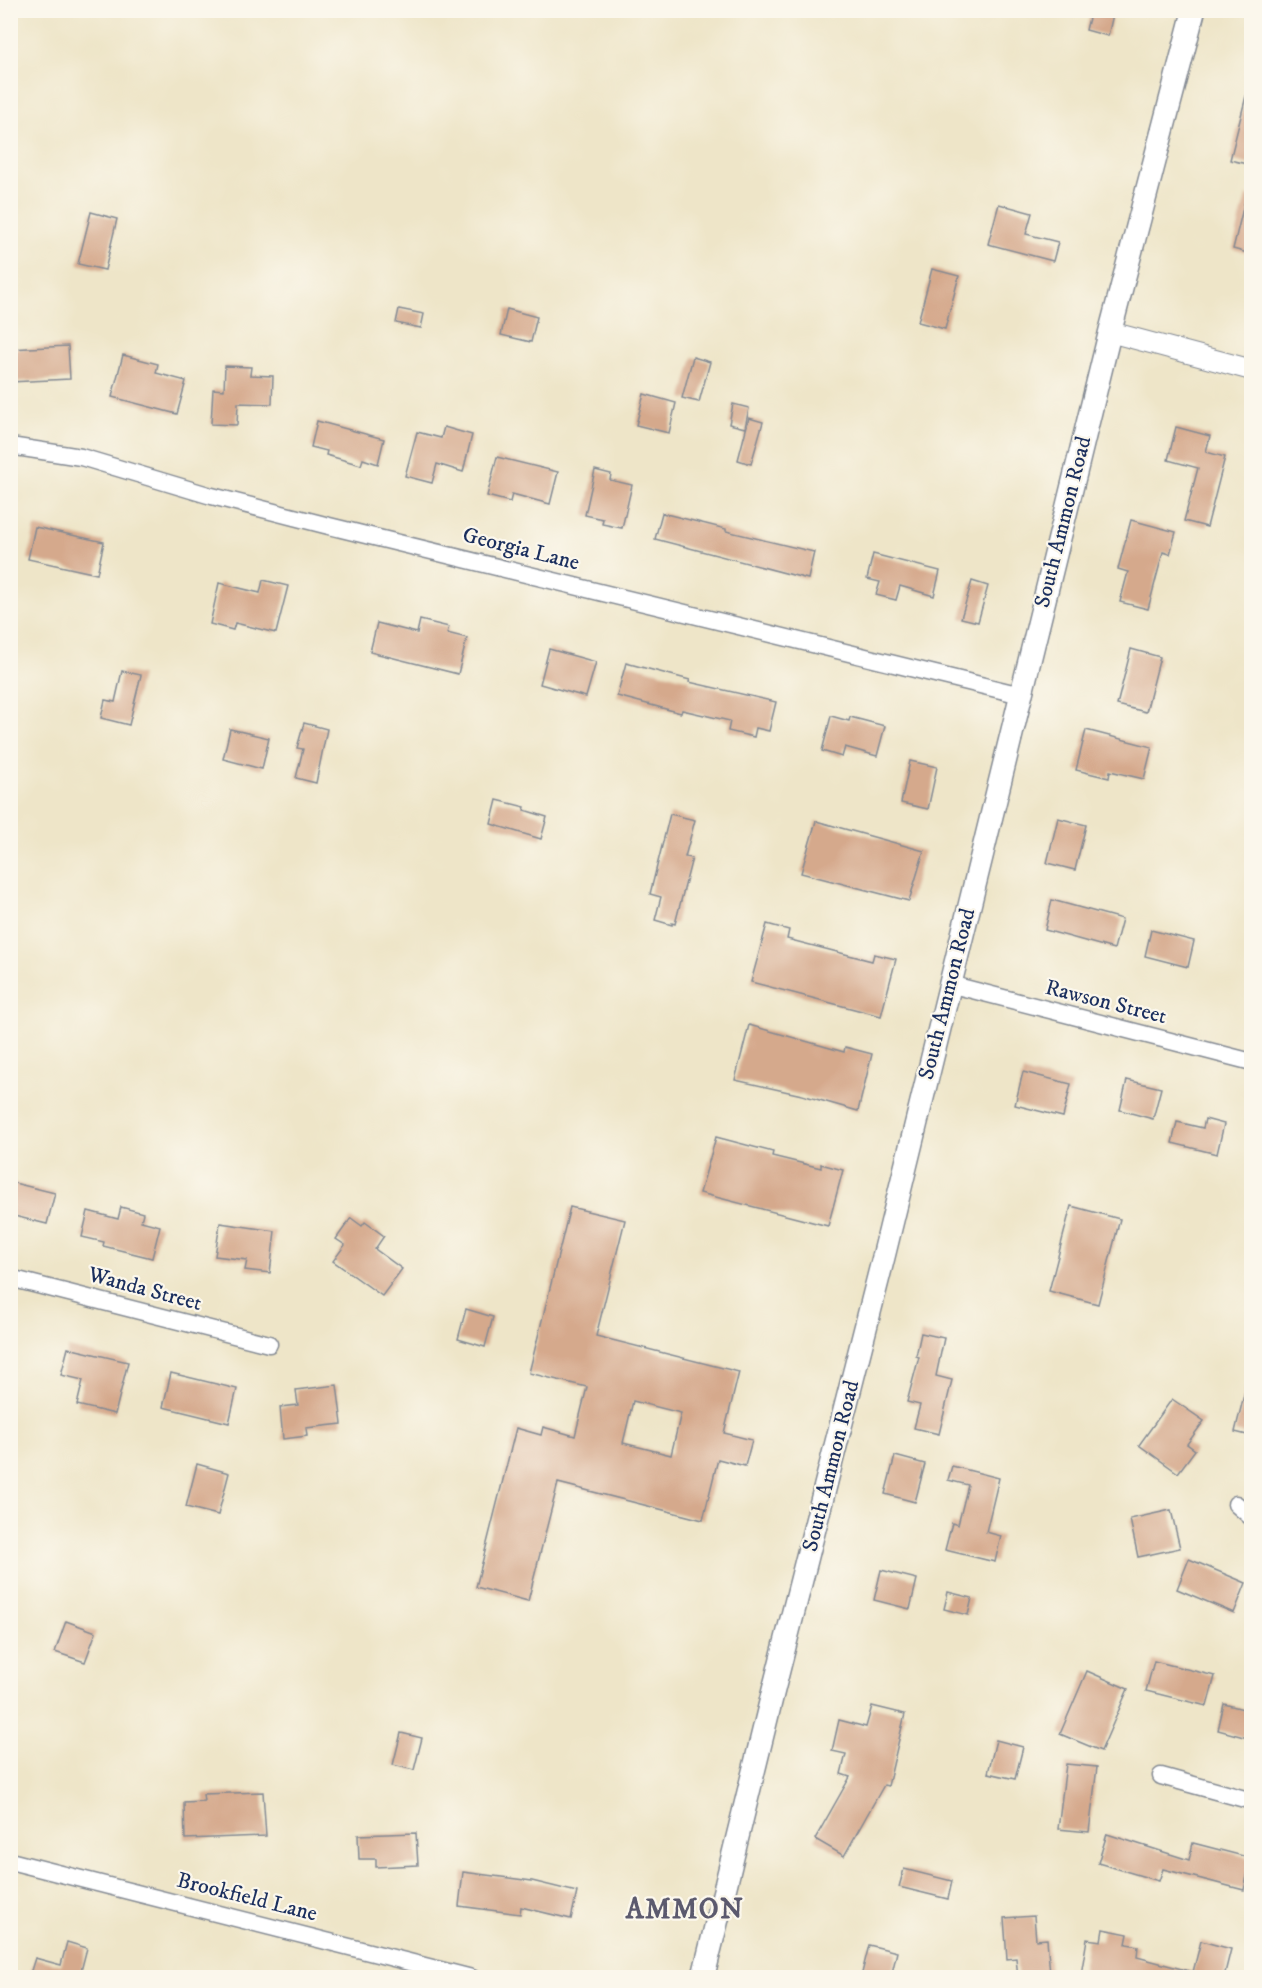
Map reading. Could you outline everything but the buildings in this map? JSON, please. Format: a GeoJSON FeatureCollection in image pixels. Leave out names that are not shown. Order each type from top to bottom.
{"type":"FeatureCollection","features":[{"type":"Feature","properties":{"kind":"main road","name":"South Ammon Road"},"geometry":{"type":"LineString","coordinates":[[703,1977],[772,1692],[878,1282],[1110,332],[1194,10]]}},
{"type":"Feature","properties":{"kind":"street"},"geometry":{"type":"LineString","coordinates":[[1110,332],[1251,370]]}},
{"type":"Feature","properties":{"kind":"street","name":"Georgia Lane"},"geometry":{"type":"LineString","coordinates":[[10,446],[81,457],[181,488],[261,509],[1021,695]]}},
{"type":"Feature","properties":{"kind":"street","name":"Rawson Street"},"geometry":{"type":"LineString","coordinates":[[949,984],[1251,1062]]}},
{"type":"Feature","properties":{"kind":"street","name":"Wanda Street"},"geometry":{"type":"LineString","coordinates":[[10,1278],[268,1344]]}},
{"type":"Feature","properties":{"kind":"street"},"geometry":{"type":"LineString","coordinates":[[1236,1504],[1251,1518]]}},
{"type":"Feature","properties":{"kind":"street"},"geometry":{"type":"LineString","coordinates":[[1161,1776],[1251,1801]]}},
{"type":"Feature","properties":{"kind":"street","name":"Brookfield Lane"},"geometry":{"type":"LineString","coordinates":[[10,1861],[472,1977]]}},
{"type":"Feature","properties":{"kind":"district","name":"AMMON"},"geometry":{"type":"Point","coordinates":[685,1909]}}]}
